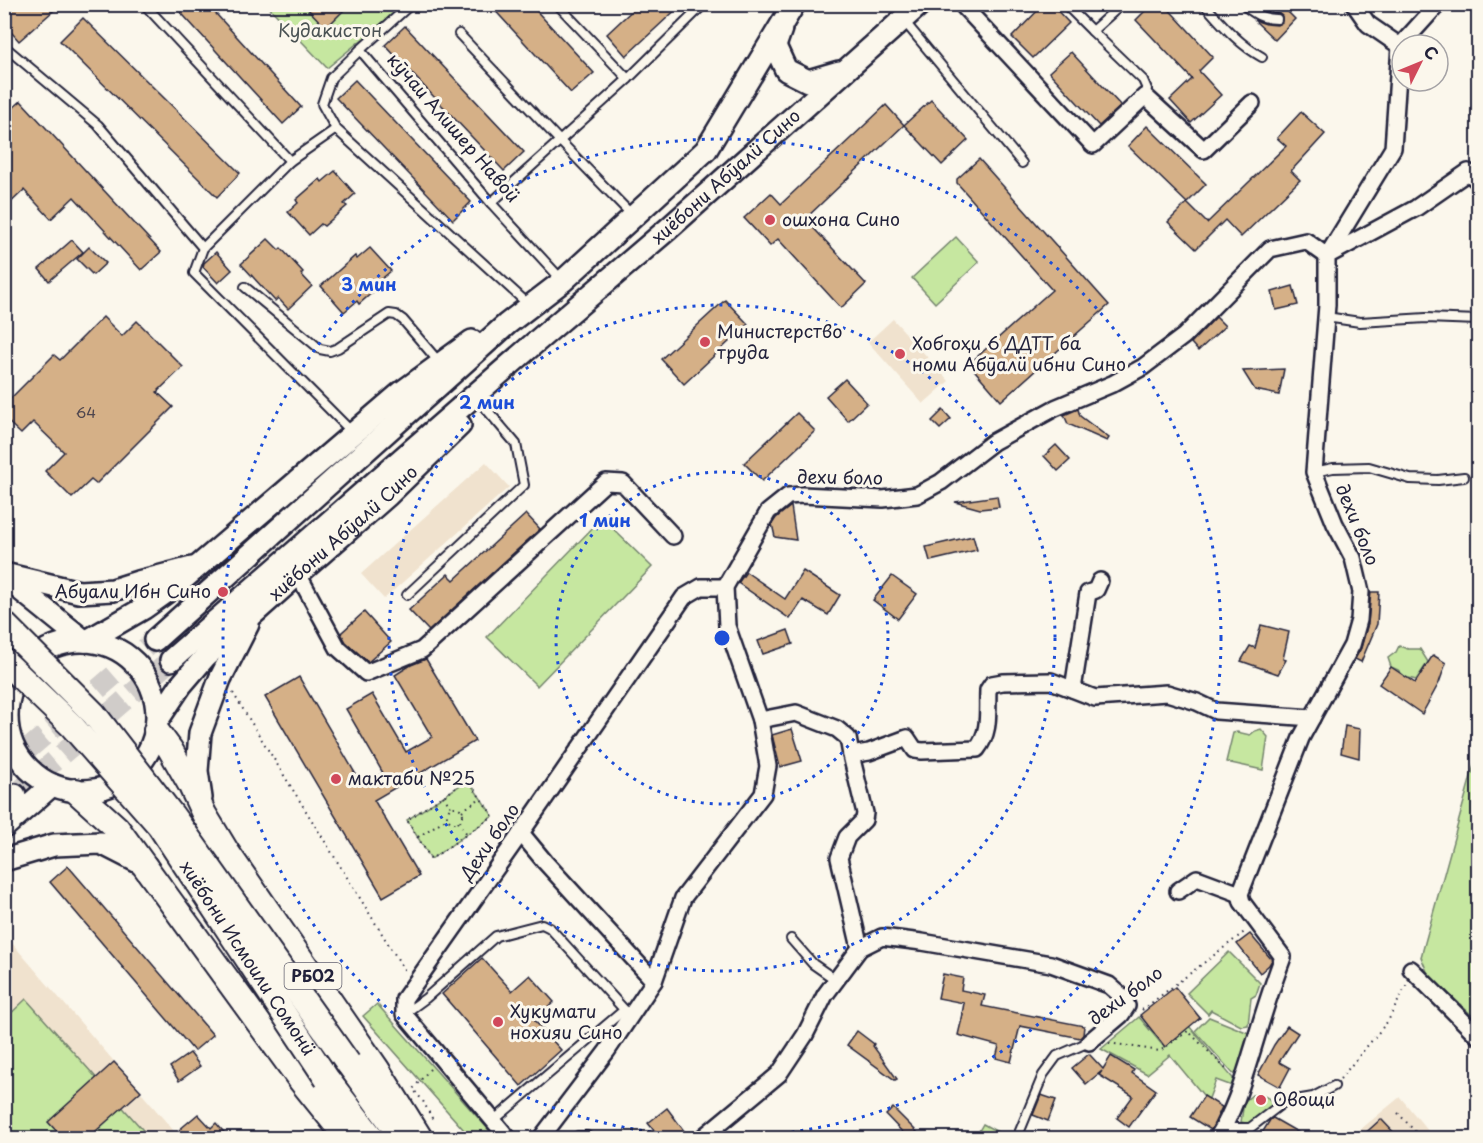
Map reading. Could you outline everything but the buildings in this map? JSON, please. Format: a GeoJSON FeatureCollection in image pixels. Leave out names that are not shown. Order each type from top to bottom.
{"type":"FeatureCollection","features":[{"type":"Feature","properties":{"kind":"highway","name":"хиёбони Исмоили Сомонӣ"},"geometry":{"type":"LineString","coordinates":[[4,624],[94,714],[172,815],[402,1138]]}},
{"type":"Feature","properties":{"kind":"highway","name":"хиёбони Исмоили Сомонӣ"},"geometry":{"type":"LineString","coordinates":[[4,662],[72,726],[159,825],[327,1079],[372,1138]]}},
{"type":"Feature","properties":{"kind":"highway","name":"РБ02"},"geometry":{"type":"LineString","coordinates":[[157,726],[226,852],[377,1069],[427,1130]]}},
{"type":"Feature","properties":{"kind":"highway"},"geometry":{"type":"LineString","coordinates":[[76,791],[117,828],[301,1081],[334,1122],[352,1138]]}},
{"type":"Feature","properties":{"kind":"main road","name":"хиёбони Абӯалӣ Сино"},"geometry":{"type":"LineString","coordinates":[[171,660],[668,229],[920,4]]}},
{"type":"Feature","properties":{"kind":"main road","name":"хиёбони Абӯалӣ Сино"},"geometry":{"type":"LineString","coordinates":[[155,640],[507,324],[563,281],[706,150],[789,12]]}},
{"type":"Feature","properties":{"kind":"main road"},"geometry":{"type":"LineString","coordinates":[[789,12],[776,46],[786,70],[808,81],[846,70]]}},
{"type":"Feature","properties":{"kind":"main road","name":"хиёбони Абӯалӣ Сино"},"geometry":{"type":"LineString","coordinates":[[85,641],[144,608],[175,586],[402,392],[478,336],[494,327],[507,324]]}},
{"type":"Feature","properties":{"kind":"main road","name":"хиёбони Абӯалӣ Сино"},"geometry":{"type":"LineString","coordinates":[[157,726],[181,685],[205,657],[388,495],[501,385],[530,347]]}},
{"type":"Feature","properties":{"kind":"main road"},"geometry":{"type":"LineString","coordinates":[[4,575],[79,592],[113,590],[198,567]]}},
{"type":"Feature","properties":{"kind":"main road"},"geometry":{"type":"LineString","coordinates":[[4,575],[85,641]]}},
{"type":"Feature","properties":{"kind":"main road"},"geometry":{"type":"LineString","coordinates":[[204,814],[197,771],[200,733],[220,679],[253,615]]}},
{"type":"Feature","properties":{"kind":"main road"},"geometry":{"type":"LineString","coordinates":[[85,641],[106,645],[124,654],[139,667],[150,683],[156,702],[157,726],[149,751],[136,769],[119,782],[98,790],[76,791],[52,785],[35,775],[21,760],[12,743],[6,718],[10,694],[18,676],[30,661],[55,646],[85,641]]}},
{"type":"Feature","properties":{"kind":"main road"},"geometry":{"type":"LineString","coordinates":[[4,827],[52,785]]}},
{"type":"Feature","properties":{"kind":"main road"},"geometry":{"type":"LineString","coordinates":[[4,860],[54,845],[101,843],[146,866]]}},
{"type":"Feature","properties":{"kind":"street"},"geometry":{"type":"LineString","coordinates":[[963,4],[1093,145],[1145,96],[1204,150],[1252,103]]}},
{"type":"Feature","properties":{"kind":"street"},"geometry":{"type":"LineString","coordinates":[[1354,4],[1368,24],[1390,39]]}},
{"type":"Feature","properties":{"kind":"street"},"geometry":{"type":"LineString","coordinates":[[1412,33],[1438,4]]}},
{"type":"Feature","properties":{"kind":"street"},"geometry":{"type":"LineString","coordinates":[[1327,256],[1393,148],[1397,93]]}},
{"type":"Feature","properties":{"kind":"street"},"geometry":{"type":"LineString","coordinates":[[1327,256],[1475,173]]}},
{"type":"Feature","properties":{"kind":"street","name":"дехи боло"},"geometry":{"type":"LineString","coordinates":[[724,587],[768,512],[788,496],[883,499],[917,495],[941,482],[993,442],[1055,408],[1112,384],[1143,367],[1184,336],[1270,249],[1306,241],[1327,256],[1326,317],[1314,472],[1335,524],[1353,558],[1361,592],[1359,620],[1352,645],[1301,738],[1240,894]]}},
{"type":"Feature","properties":{"kind":"street"},"geometry":{"type":"LineString","coordinates":[[298,574],[338,648],[366,673],[422,650],[606,482],[623,483],[673,536]]}},
{"type":"Feature","properties":{"kind":"street"},"geometry":{"type":"LineString","coordinates":[[1073,689],[1088,593],[1096,590],[1100,581]]}},
{"type":"Feature","properties":{"kind":"street","name":"Дехи боло"},"geometry":{"type":"LineString","coordinates":[[404,1014],[404,999],[413,984],[521,833],[684,597],[701,587],[724,587]]}},
{"type":"Feature","properties":{"kind":"street"},"geometry":{"type":"LineString","coordinates":[[541,1138],[607,1051],[627,1013],[654,981],[684,898],[763,794],[768,766],[760,720],[727,626],[724,587]]}},
{"type":"Feature","properties":{"kind":"street"},"geometry":{"type":"LineString","coordinates":[[851,755],[869,752],[907,738],[915,750],[977,749],[987,733],[988,690],[992,684],[1003,682],[1051,681],[1095,698],[1167,693],[1197,702],[1216,711],[1312,718]]}},
{"type":"Feature","properties":{"kind":"street"},"geometry":{"type":"LineString","coordinates":[[760,720],[796,713],[837,729],[848,738],[865,813],[864,820],[847,837],[839,858],[860,948]]}},
{"type":"Feature","properties":{"kind":"street"},"geometry":{"type":"LineString","coordinates":[[521,833],[654,981]]}},
{"type":"Feature","properties":{"kind":"street"},"geometry":{"type":"LineString","coordinates":[[1178,891],[1197,878],[1240,894],[1242,902],[1283,957],[1270,989],[1242,1084],[1220,1133]]}},
{"type":"Feature","properties":{"kind":"street"},"geometry":{"type":"LineString","coordinates":[[702,1138],[779,1074],[805,1035],[825,995],[860,948],[882,937],[1051,964],[1109,985],[1125,998],[1127,1005],[1121,1015],[1095,1042]]}},
{"type":"Feature","properties":{"kind":"street"},"geometry":{"type":"LineString","coordinates":[[1411,969],[1479,1036]]}},
{"type":"Feature","properties":{"kind":"street"},"geometry":{"type":"LineString","coordinates":[[404,1014],[508,1138]]}},
{"type":"Feature","properties":{"kind":"lane"},"geometry":{"type":"LineString","coordinates":[[144,4],[290,160]]}},
{"type":"Feature","properties":{"kind":"lane","name":"кӯчаи Алишер Навоӣ"},"geometry":{"type":"LineString","coordinates":[[411,4],[360,50],[491,203],[563,281]]}},
{"type":"Feature","properties":{"kind":"lane"},"geometry":{"type":"LineString","coordinates":[[557,4],[628,79]]}},
{"type":"Feature","properties":{"kind":"lane"},"geometry":{"type":"LineString","coordinates":[[491,203],[628,79],[704,4]]}},
{"type":"Feature","properties":{"kind":"lane"},"geometry":{"type":"LineString","coordinates":[[1065,4],[1143,80],[1147,89],[1145,96]]}},
{"type":"Feature","properties":{"kind":"lane"},"geometry":{"type":"LineString","coordinates":[[1092,32],[1122,4]]}},
{"type":"Feature","properties":{"kind":"lane"},"geometry":{"type":"LineString","coordinates":[[1204,4],[1230,33],[1250,51],[1262,57]]}},
{"type":"Feature","properties":{"kind":"lane"},"geometry":{"type":"LineString","coordinates":[[1243,4],[1254,14],[1268,19],[1277,19]]}},
{"type":"Feature","properties":{"kind":"lane"},"geometry":{"type":"LineString","coordinates":[[903,20],[1022,163]]}},
{"type":"Feature","properties":{"kind":"lane"},"geometry":{"type":"LineString","coordinates":[[459,34],[634,217]]}},
{"type":"Feature","properties":{"kind":"lane"},"geometry":{"type":"LineString","coordinates":[[4,46],[98,126],[203,248]]}},
{"type":"Feature","properties":{"kind":"lane"},"geometry":{"type":"LineString","coordinates":[[360,50],[331,78],[322,104],[336,129],[530,306]]}},
{"type":"Feature","properties":{"kind":"lane"},"geometry":{"type":"LineString","coordinates":[[336,129],[290,160],[203,248],[194,273],[353,433]]}},
{"type":"Feature","properties":{"kind":"lane"},"geometry":{"type":"LineString","coordinates":[[245,287],[320,349],[330,351],[338,348],[389,314],[396,315],[403,320],[440,363]]}},
{"type":"Feature","properties":{"kind":"lane"},"geometry":{"type":"LineString","coordinates":[[1326,317],[1360,322],[1426,318],[1479,320]]}},
{"type":"Feature","properties":{"kind":"lane"},"geometry":{"type":"LineString","coordinates":[[407,595],[524,485],[516,444],[482,404]]}},
{"type":"Feature","properties":{"kind":"lane"},"geometry":{"type":"LineString","coordinates":[[1314,472],[1333,468],[1369,466],[1410,479],[1438,480],[1464,477]]}},
{"type":"Feature","properties":{"kind":"lane"},"geometry":{"type":"LineString","coordinates":[[404,1014],[426,998],[496,936],[542,924],[550,928],[627,1013],[493,1121]]}},
{"type":"Feature","properties":{"kind":"lane"},"geometry":{"type":"LineString","coordinates":[[791,939],[813,964],[836,980]]}},
{"type":"Feature","properties":{"kind":"lane"},"geometry":{"type":"LineString","coordinates":[[4,1033],[6,1035],[4,1039]]}},
{"type":"Feature","properties":{"kind":"lane","name":"дехи боло"},"geometry":{"type":"LineString","coordinates":[[1017,1138],[1043,1075],[1057,1056],[1095,1042]]}},
{"type":"Feature","properties":{"kind":"lane"},"geometry":{"type":"LineString","coordinates":[[1220,1133],[1250,1128],[1284,1102],[1313,1097],[1334,1086]]}},
{"type":"Feature","properties":{"kind":"lane"},"geometry":{"type":"LineString","coordinates":[[575,1138],[578,1136],[589,1138]]}},
{"type":"Feature","properties":{"kind":"path"},"geometry":{"type":"LineString","coordinates":[[232,690],[413,984]]}},
{"type":"Feature","properties":{"kind":"path"},"geometry":{"type":"LineString","coordinates":[[468,780],[493,816],[431,859],[407,820],[443,796],[468,780]]}},
{"type":"Feature","properties":{"kind":"path"},"geometry":{"type":"LineString","coordinates":[[443,796],[451,807]]}},
{"type":"Feature","properties":{"kind":"path"},"geometry":{"type":"LineString","coordinates":[[462,811],[480,798]]}},
{"type":"Feature","properties":{"kind":"path"},"geometry":{"type":"LineString","coordinates":[[451,807],[455,806],[462,811]]}},
{"type":"Feature","properties":{"kind":"path"},"geometry":{"type":"LineString","coordinates":[[447,818],[447,812],[451,807]]}},
{"type":"Feature","properties":{"kind":"path"},"geometry":{"type":"LineString","coordinates":[[447,818],[453,823],[458,822],[463,816],[462,811]]}},
{"type":"Feature","properties":{"kind":"path"},"geometry":{"type":"LineString","coordinates":[[418,837],[447,818]]}},
{"type":"Feature","properties":{"kind":"path"},"geometry":{"type":"LineString","coordinates":[[458,822],[467,834]]}},
{"type":"Feature","properties":{"kind":"path","name":"дехи боло"},"geometry":{"type":"LineString","coordinates":[[1137,1014],[1256,922]]}},
{"type":"Feature","properties":{"kind":"path"},"geometry":{"type":"LineString","coordinates":[[1334,1086],[1388,1021],[1406,987],[1411,969]]}},
{"type":"Feature","properties":{"kind":"path"},"geometry":{"type":"LineString","coordinates":[[1095,1042],[1160,1051],[1188,1031],[1242,1084]]}},
{"type":"Feature","properties":{"kind":"path"},"geometry":{"type":"LineString","coordinates":[[427,1130],[423,1101],[413,1089],[440,1058]]}},
{"type":"Feature","properties":{"kind":"path"},"geometry":{"type":"LineString","coordinates":[[1398,1113],[1420,1138]]}},
{"type":"Feature","properties":{"kind":"path"},"geometry":{"type":"LineString","coordinates":[[1407,1138],[1414,1131]]}},
{"type":"Feature","properties":{"kind":"path"},"geometry":{"type":"LineString","coordinates":[[1362,1133],[1366,1138]]}},
{"type":"Feature","properties":{"kind":"shaded area"},"geometry":{"type":"Polygon","coordinates":[[[893,319],[949,381],[923,404],[868,342],[893,319]]]}},
{"type":"Feature","properties":{"kind":"shaded area"},"geometry":{"type":"Polygon","coordinates":[[[486,462],[509,487],[384,599],[361,574],[486,462]]]}},
{"type":"Feature","properties":{"kind":"shaded area"},"geometry":{"type":"Polygon","coordinates":[[[5,935],[180,1138],[5,1138],[5,935]]]}},
{"type":"Feature","properties":{"kind":"shaded area"},"geometry":{"type":"Polygon","coordinates":[[[1400,1097],[1434,1138],[1350,1138],[1400,1097]]]}},
{"type":"Feature","properties":{"kind":"green space","name":"Кудакистон"},"geometry":{"type":"Polygon","coordinates":[[[267,5],[404,5],[327,68],[267,5]]]}},
{"type":"Feature","properties":{"kind":"green space"},"geometry":{"type":"Polygon","coordinates":[[[956,237],[979,262],[935,303],[912,278],[956,237]]]}},
{"type":"Feature","properties":{"kind":"green space"},"geometry":{"type":"Polygon","coordinates":[[[602,518],[652,567],[537,686],[487,637],[602,518]]]}},
{"type":"Feature","properties":{"kind":"green space"},"geometry":{"type":"Polygon","coordinates":[[[1399,646],[1420,649],[1428,662],[1416,680],[1405,677],[1391,667],[1388,658],[1396,652],[1399,646]]]}},
{"type":"Feature","properties":{"kind":"green space"},"geometry":{"type":"Polygon","coordinates":[[[1261,729],[1268,737],[1263,770],[1226,762],[1233,733],[1250,735],[1261,729]]]}},
{"type":"Feature","properties":{"kind":"green space"},"geometry":{"type":"Polygon","coordinates":[[[1478,751],[1478,1021],[1428,974],[1421,957],[1478,751]]]}},
{"type":"Feature","properties":{"kind":"green space"},"geometry":{"type":"Polygon","coordinates":[[[468,780],[493,816],[431,859],[407,820],[468,780]]]}},
{"type":"Feature","properties":{"kind":"green space"},"geometry":{"type":"Polygon","coordinates":[[[1229,952],[1260,983],[1256,995],[1251,998],[1248,1025],[1241,1026],[1211,1010],[1208,1014],[1187,993],[1229,952]]]}},
{"type":"Feature","properties":{"kind":"green space"},"geometry":{"type":"Polygon","coordinates":[[[26,999],[150,1138],[5,1138],[5,1019],[26,999]]]}},
{"type":"Feature","properties":{"kind":"green space"},"geometry":{"type":"Polygon","coordinates":[[[377,1004],[496,1138],[471,1138],[363,1016],[377,1004]]]}},
{"type":"Feature","properties":{"kind":"green space"},"geometry":{"type":"Polygon","coordinates":[[[1139,1017],[1164,1047],[1189,1026],[1236,1082],[1237,1078],[1195,1031],[1209,1017],[1256,1036],[1235,1087],[1216,1080],[1208,1101],[1170,1055],[1147,1074],[1101,1049],[1139,1017]]]}},
{"type":"Feature","properties":{"kind":"green space"},"geometry":{"type":"Polygon","coordinates":[[[1252,1095],[1268,1098],[1275,1113],[1255,1125],[1241,1122],[1244,1102],[1252,1095]]]}},
{"type":"Feature","properties":{"kind":"green space"},"geometry":{"type":"Polygon","coordinates":[[[983,1124],[1007,1137],[975,1138],[983,1124]]]}},
{"type":"Feature","properties":{"kind":"tunnel"},"geometry":{"type":"LineString","coordinates":[[4,770],[155,640]]}},
{"type":"Feature","properties":{"kind":"tunnel"},"geometry":{"type":"LineString","coordinates":[[15,795],[171,660]]}},
{"type":"Feature","properties":{"kind":"place","name":"ошхона Сино"},"geometry":{"type":"Point","coordinates":[770,220]}},
{"type":"Feature","properties":{"kind":"place","name":"Министерство труда"},"geometry":{"type":"Point","coordinates":[705,342]}},
{"type":"Feature","properties":{"kind":"place","name":"Хобгоҳи 6 ДДТТ ба номи Абӯалӣ ибни Сино"},"geometry":{"type":"Point","coordinates":[900,354]}},
{"type":"Feature","properties":{"kind":"place","name":"Абуали Ибн Сино"},"geometry":{"type":"Point","coordinates":[223,592]}},
{"type":"Feature","properties":{"kind":"place","name":"мактаби №25"},"geometry":{"type":"Point","coordinates":[336,779]}},
{"type":"Feature","properties":{"kind":"place","name":"Хукумати нохияи Сино"},"geometry":{"type":"Point","coordinates":[498,1022]}},
{"type":"Feature","properties":{"kind":"place","name":"Овощи"},"geometry":{"type":"Point","coordinates":[1261,1100]}}]}
